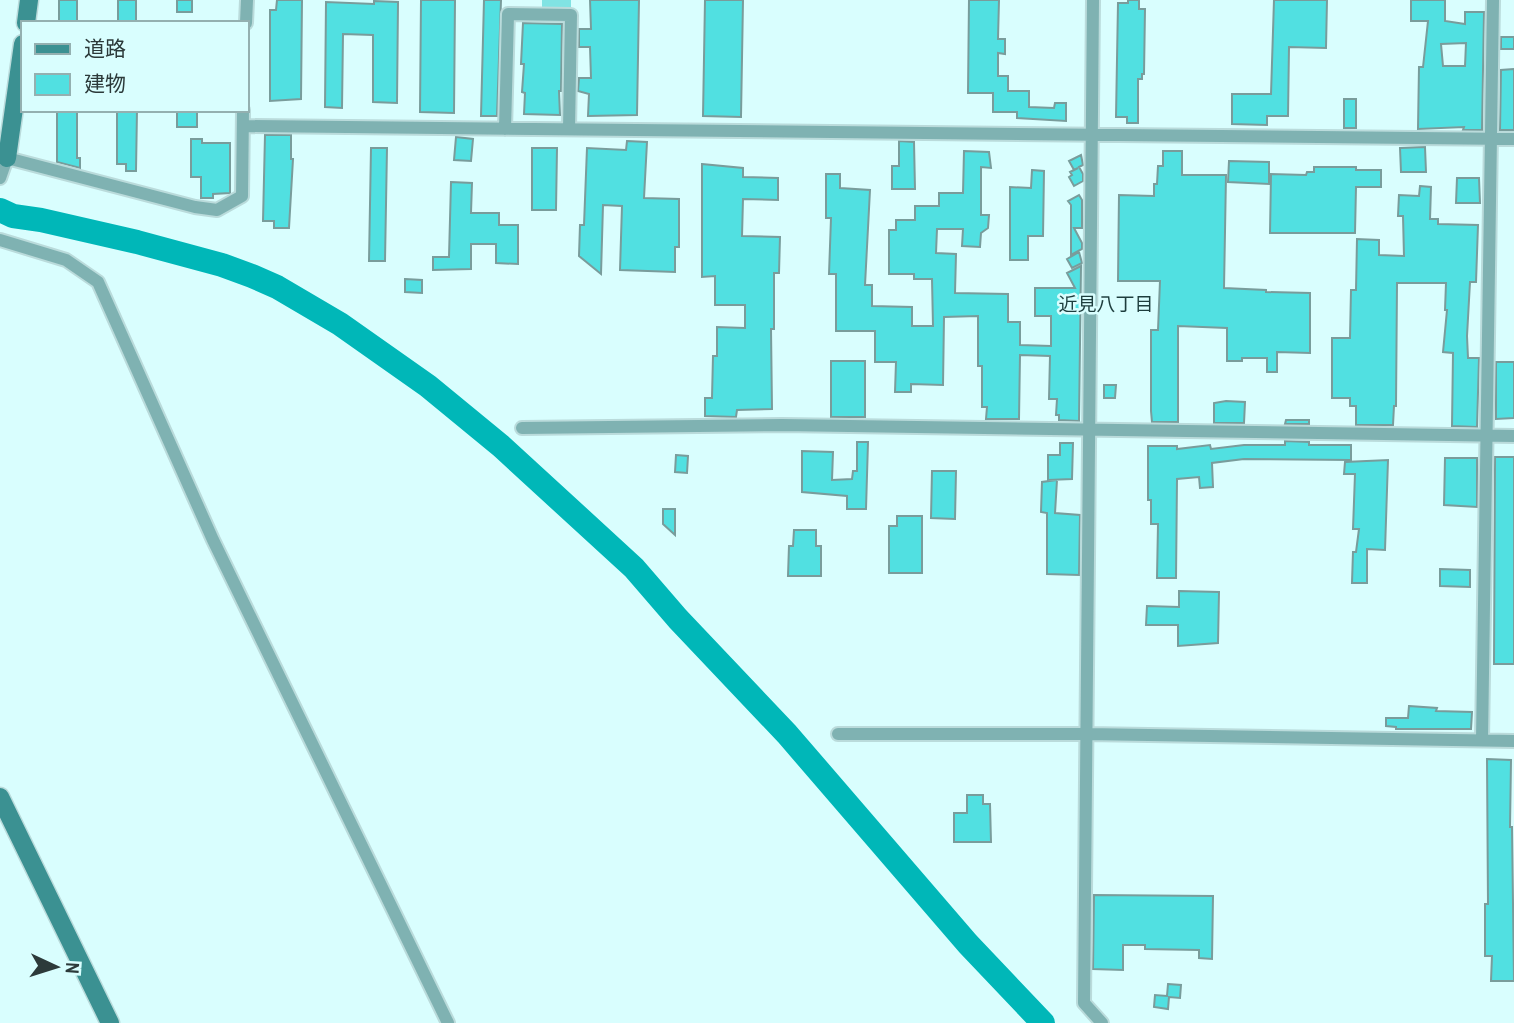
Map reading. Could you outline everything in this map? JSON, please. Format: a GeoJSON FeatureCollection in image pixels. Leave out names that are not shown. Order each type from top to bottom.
{"type":"FeatureCollection","features":[{"type":"Feature","properties":{"kind":"main road"},"geometry":{"type":"LineString","coordinates":[[26,21],[29,0]]}},
{"type":"Feature","properties":{"kind":"main road"},"geometry":{"type":"LineString","coordinates":[[7,158],[21,58]]}},
{"type":"Feature","properties":{"kind":"main road"},"geometry":{"type":"LineString","coordinates":[[0,797],[110,1023]]}},
{"type":"Feature","properties":{"kind":"street"},"geometry":{"type":"LineString","coordinates":[[246,21],[247,0]]}},
{"type":"Feature","properties":{"kind":"street"},"geometry":{"type":"LineString","coordinates":[[1093,0],[1084,1003],[1102,1023]]}},
{"type":"Feature","properties":{"kind":"street"},"geometry":{"type":"LineString","coordinates":[[1482,740],[1493,0]]}},
{"type":"Feature","properties":{"kind":"street"},"geometry":{"type":"LineString","coordinates":[[505,129],[508,14],[571,15],[569,129]]}},
{"type":"Feature","properties":{"kind":"street"},"geometry":{"type":"LineString","coordinates":[[0,178],[7,158],[195,207],[217,210],[242,196],[243,112]]}},
{"type":"Feature","properties":{"kind":"street"},"geometry":{"type":"LineString","coordinates":[[243,126],[1514,139]]}},
{"type":"Feature","properties":{"kind":"street"},"geometry":{"type":"LineString","coordinates":[[0,240],[66,260],[98,282],[213,540],[448,1023]]}},
{"type":"Feature","properties":{"kind":"street"},"geometry":{"type":"LineString","coordinates":[[522,428],[782,425],[1514,436]]}},
{"type":"Feature","properties":{"kind":"street"},"geometry":{"type":"LineString","coordinates":[[838,734],[1087,734],[1514,741]]}},
{"type":"Feature","properties":{"kind":"shaded area"},"geometry":{"type":"Polygon","coordinates":[[[542,0],[571,0],[571,9],[542,7],[542,0]]]}},
{"type":"Feature","properties":{"kind":"building"},"geometry":{"type":"Polygon","coordinates":[[[59,0],[77,0],[77,21],[59,21],[59,0]]]}},
{"type":"Feature","properties":{"kind":"building"},"geometry":{"type":"Polygon","coordinates":[[[118,0],[136,0],[136,21],[118,21],[118,0]]]}},
{"type":"Feature","properties":{"kind":"building"},"geometry":{"type":"Polygon","coordinates":[[[177,0],[192,0],[192,12],[177,12],[177,0]]]}},
{"type":"Feature","properties":{"kind":"building"},"geometry":{"type":"Polygon","coordinates":[[[277,0],[302,0],[301,99],[270,101],[270,10],[276,10],[277,0]]]}},
{"type":"Feature","properties":{"kind":"building"},"geometry":{"type":"Polygon","coordinates":[[[421,0],[455,0],[454,113],[420,112],[421,0]]]}},
{"type":"Feature","properties":{"kind":"building"},"geometry":{"type":"Polygon","coordinates":[[[484,0],[501,0],[497,116],[481,116],[484,0]]]}},
{"type":"Feature","properties":{"kind":"building"},"geometry":{"type":"Polygon","coordinates":[[[590,0],[639,0],[637,115],[588,116],[589,94],[578,91],[579,78],[591,78],[590,47],[579,47],[579,29],[591,29],[590,0]]]}},
{"type":"Feature","properties":{"kind":"building"},"geometry":{"type":"Polygon","coordinates":[[[705,0],[743,0],[741,117],[703,116],[705,0]]]}},
{"type":"Feature","properties":{"kind":"building"},"geometry":{"type":"Polygon","coordinates":[[[969,0],[999,0],[998,39],[1005,39],[1005,54],[998,53],[998,76],[1008,76],[1008,91],[1029,91],[1029,107],[1054,108],[1055,103],[1066,103],[1066,121],[1017,118],[1017,112],[993,112],[993,93],[968,93],[969,0]]]}},
{"type":"Feature","properties":{"kind":"building"},"geometry":{"type":"Polygon","coordinates":[[[1128,0],[1139,0],[1139,9],[1145,9],[1144,74],[1142,79],[1138,79],[1138,123],[1127,123],[1127,117],[1116,117],[1118,3],[1128,3],[1128,0]]]}},
{"type":"Feature","properties":{"kind":"building"},"geometry":{"type":"Polygon","coordinates":[[[1274,0],[1327,0],[1326,48],[1289,47],[1288,116],[1267,116],[1267,125],[1232,124],[1232,94],[1271,94],[1274,0]]]}},
{"type":"Feature","properties":{"kind":"building"},"geometry":{"type":"Polygon","coordinates":[[[1411,0],[1445,0],[1445,21],[1465,24],[1465,12],[1484,12],[1482,130],[1463,130],[1464,127],[1418,129],[1419,67],[1423,67],[1428,21],[1411,21],[1411,0]],[[1466,43],[1441,44],[1443,66],[1465,66],[1466,43]]]}},
{"type":"Feature","properties":{"kind":"building"},"geometry":{"type":"Polygon","coordinates":[[[374,1],[398,2],[397,103],[373,102],[373,35],[343,34],[342,108],[325,107],[326,2],[374,4],[374,1]]]}},
{"type":"Feature","properties":{"kind":"building"},"geometry":{"type":"Polygon","coordinates":[[[523,23],[562,24],[560,115],[524,114],[524,64],[521,64],[523,23]]]}},
{"type":"Feature","properties":{"kind":"building"},"geometry":{"type":"Polygon","coordinates":[[[1501,37],[1514,37],[1514,49],[1501,49],[1501,37]]]}},
{"type":"Feature","properties":{"kind":"building"},"geometry":{"type":"Polygon","coordinates":[[[1514,69],[1514,130],[1500,130],[1501,70],[1514,69]]]}},
{"type":"Feature","properties":{"kind":"building"},"geometry":{"type":"Polygon","coordinates":[[[1344,99],[1356,99],[1356,128],[1344,128],[1344,99]]]}},
{"type":"Feature","properties":{"kind":"building"},"geometry":{"type":"Polygon","coordinates":[[[57,112],[77,112],[77,158],[80,158],[80,168],[57,162],[57,112]]]}},
{"type":"Feature","properties":{"kind":"building"},"geometry":{"type":"Polygon","coordinates":[[[117,112],[137,112],[136,171],[126,171],[126,164],[117,164],[117,112]]]}},
{"type":"Feature","properties":{"kind":"building"},"geometry":{"type":"Polygon","coordinates":[[[177,112],[197,112],[197,127],[177,127],[177,112]]]}},
{"type":"Feature","properties":{"kind":"building"},"geometry":{"type":"Polygon","coordinates":[[[265,135],[291,135],[293,159],[289,228],[274,228],[274,221],[263,221],[265,135]]]}},
{"type":"Feature","properties":{"kind":"building"},"geometry":{"type":"Polygon","coordinates":[[[456,137],[473,139],[471,161],[454,160],[456,137]]]}},
{"type":"Feature","properties":{"kind":"building"},"geometry":{"type":"Polygon","coordinates":[[[191,139],[202,139],[202,143],[230,143],[230,193],[201,198],[201,177],[191,177],[191,139]]]}},
{"type":"Feature","properties":{"kind":"building"},"geometry":{"type":"Polygon","coordinates":[[[627,141],[647,142],[644,198],[679,199],[679,247],[675,247],[675,272],[620,270],[622,206],[603,205],[601,274],[579,256],[580,225],[584,225],[587,148],[626,150],[627,141]]]}},
{"type":"Feature","properties":{"kind":"building"},"geometry":{"type":"Polygon","coordinates":[[[899,141],[914,142],[915,189],[892,189],[892,166],[899,166],[899,141]]]}},
{"type":"Feature","properties":{"kind":"building"},"geometry":{"type":"Polygon","coordinates":[[[1425,147],[1426,172],[1401,172],[1400,148],[1425,147]]]}},
{"type":"Feature","properties":{"kind":"building"},"geometry":{"type":"Polygon","coordinates":[[[371,148],[387,148],[385,261],[369,261],[371,148]]]}},
{"type":"Feature","properties":{"kind":"building"},"geometry":{"type":"Polygon","coordinates":[[[532,148],[557,148],[556,210],[532,210],[532,148]]]}},
{"type":"Feature","properties":{"kind":"building"},"geometry":{"type":"Polygon","coordinates":[[[964,151],[989,152],[991,168],[981,167],[981,215],[989,215],[988,228],[981,233],[980,247],[962,246],[963,229],[937,229],[936,253],[956,254],[955,293],[1008,294],[1008,322],[1020,322],[1020,345],[1051,346],[1051,316],[1035,316],[1035,288],[1075,288],[1067,273],[1081,266],[1079,421],[1059,420],[1059,415],[1056,415],[1057,399],[1049,399],[1050,356],[1020,355],[1019,419],[986,419],[987,407],[982,407],[982,366],[978,366],[978,316],[944,317],[943,385],[911,384],[911,392],[895,392],[896,362],[875,362],[875,331],[836,331],[836,274],[829,274],[831,218],[826,218],[826,174],[840,174],[840,188],[870,190],[865,285],[872,285],[872,306],[912,307],[912,326],[933,326],[932,279],[914,279],[914,274],[889,274],[889,230],[896,230],[896,220],[915,220],[915,206],[939,206],[939,193],[963,193],[964,151]]]}},
{"type":"Feature","properties":{"kind":"building"},"geometry":{"type":"Polygon","coordinates":[[[1163,151],[1182,151],[1182,175],[1226,175],[1224,288],[1310,293],[1310,353],[1277,352],[1277,372],[1267,372],[1267,358],[1227,361],[1227,328],[1178,326],[1178,422],[1152,422],[1151,330],[1158,330],[1160,281],[1118,281],[1119,195],[1154,196],[1158,166],[1163,166],[1163,151]]]}},
{"type":"Feature","properties":{"kind":"building"},"geometry":{"type":"Polygon","coordinates":[[[1081,155],[1083,165],[1079,167],[1083,181],[1074,186],[1069,177],[1074,170],[1069,161],[1081,155]]]}},
{"type":"Feature","properties":{"kind":"building"},"geometry":{"type":"Polygon","coordinates":[[[1229,161],[1269,162],[1269,184],[1228,182],[1229,161]]]}},
{"type":"Feature","properties":{"kind":"building"},"geometry":{"type":"Polygon","coordinates":[[[702,164],[743,168],[743,177],[778,178],[778,200],[743,199],[742,236],[780,237],[779,273],[774,273],[774,329],[771,329],[772,409],[737,410],[736,417],[705,416],[705,398],[712,398],[717,327],[745,328],[745,305],[715,305],[715,276],[702,277],[702,164]]]}},
{"type":"Feature","properties":{"kind":"building"},"geometry":{"type":"Polygon","coordinates":[[[1314,167],[1381,170],[1381,187],[1356,187],[1355,233],[1270,233],[1271,174],[1306,175],[1307,172],[1314,172],[1314,167]]]}},
{"type":"Feature","properties":{"kind":"building"},"geometry":{"type":"Polygon","coordinates":[[[1032,170],[1044,171],[1043,236],[1028,236],[1028,260],[1010,260],[1010,187],[1031,188],[1032,170]]]}},
{"type":"Feature","properties":{"kind":"building"},"geometry":{"type":"Polygon","coordinates":[[[1457,178],[1479,178],[1480,203],[1456,203],[1457,178]]]}},
{"type":"Feature","properties":{"kind":"building"},"geometry":{"type":"Polygon","coordinates":[[[451,182],[472,183],[471,213],[499,213],[499,225],[518,225],[518,264],[496,263],[496,244],[471,244],[471,269],[433,270],[433,257],[449,257],[451,182]]]}},
{"type":"Feature","properties":{"kind":"building"},"geometry":{"type":"Polygon","coordinates":[[[1420,186],[1431,187],[1430,219],[1438,219],[1438,224],[1478,225],[1476,282],[1470,282],[1467,336],[1468,358],[1479,358],[1477,427],[1452,426],[1453,353],[1443,352],[1447,310],[1446,283],[1397,283],[1396,406],[1393,425],[1356,425],[1356,406],[1350,406],[1350,398],[1332,398],[1332,338],[1350,338],[1351,290],[1356,290],[1357,239],[1379,240],[1379,255],[1404,256],[1403,216],[1398,216],[1399,195],[1419,196],[1420,186]]]}},
{"type":"Feature","properties":{"kind":"building"},"geometry":{"type":"Polygon","coordinates":[[[1079,195],[1082,200],[1082,228],[1074,228],[1082,243],[1082,249],[1071,255],[1071,205],[1068,201],[1079,195]]]}},
{"type":"Feature","properties":{"kind":"building"},"geometry":{"type":"Polygon","coordinates":[[[1079,252],[1082,263],[1072,268],[1067,259],[1079,252]]]}},
{"type":"Feature","properties":{"kind":"building"},"geometry":{"type":"Polygon","coordinates":[[[405,279],[422,280],[422,293],[405,292],[405,279]]]}},
{"type":"Feature","properties":{"kind":"building"},"geometry":{"type":"Polygon","coordinates":[[[831,361],[865,361],[865,417],[831,417],[831,361]]]}},
{"type":"Feature","properties":{"kind":"building"},"geometry":{"type":"Polygon","coordinates":[[[1496,362],[1514,362],[1514,418],[1496,419],[1496,362]]]}},
{"type":"Feature","properties":{"kind":"building"},"geometry":{"type":"Polygon","coordinates":[[[1104,385],[1116,385],[1115,398],[1104,398],[1104,385]]]}},
{"type":"Feature","properties":{"kind":"building"},"geometry":{"type":"Polygon","coordinates":[[[1245,402],[1244,423],[1214,423],[1214,403],[1245,402]]]}},
{"type":"Feature","properties":{"kind":"building"},"geometry":{"type":"Polygon","coordinates":[[[1286,420],[1309,420],[1309,424],[1285,424],[1286,420]]]}},
{"type":"Feature","properties":{"kind":"building"},"geometry":{"type":"Polygon","coordinates":[[[1285,441],[1309,442],[1309,445],[1351,445],[1351,460],[1244,459],[1212,463],[1213,487],[1200,488],[1199,477],[1177,479],[1176,578],[1157,578],[1158,524],[1151,524],[1148,446],[1177,446],[1177,449],[1210,445],[1211,449],[1244,445],[1285,445],[1285,441]]]}},
{"type":"Feature","properties":{"kind":"building"},"geometry":{"type":"Polygon","coordinates":[[[857,442],[868,442],[866,509],[847,509],[847,496],[802,492],[802,451],[833,452],[832,480],[852,479],[853,471],[857,471],[857,442]]]}},
{"type":"Feature","properties":{"kind":"building"},"geometry":{"type":"Polygon","coordinates":[[[1060,443],[1073,443],[1072,479],[1048,480],[1048,455],[1060,455],[1060,443]]]}},
{"type":"Feature","properties":{"kind":"building"},"geometry":{"type":"Polygon","coordinates":[[[676,455],[688,456],[687,473],[675,472],[676,455]]]}},
{"type":"Feature","properties":{"kind":"building"},"geometry":{"type":"Polygon","coordinates":[[[1495,457],[1514,457],[1514,664],[1494,664],[1495,457]]]}},
{"type":"Feature","properties":{"kind":"building"},"geometry":{"type":"Polygon","coordinates":[[[1445,458],[1477,458],[1477,507],[1444,505],[1445,458]]]}},
{"type":"Feature","properties":{"kind":"building"},"geometry":{"type":"Polygon","coordinates":[[[1388,460],[1385,550],[1367,549],[1367,583],[1352,583],[1353,552],[1356,552],[1359,529],[1353,529],[1355,474],[1344,474],[1345,462],[1388,460]]]}},
{"type":"Feature","properties":{"kind":"building"},"geometry":{"type":"Polygon","coordinates":[[[932,471],[956,471],[955,519],[931,518],[932,471]]]}},
{"type":"Feature","properties":{"kind":"building"},"geometry":{"type":"Polygon","coordinates":[[[1057,480],[1055,513],[1080,515],[1079,575],[1047,574],[1047,513],[1041,512],[1042,482],[1057,480]]]}},
{"type":"Feature","properties":{"kind":"building"},"geometry":{"type":"Polygon","coordinates":[[[663,509],[675,509],[675,535],[663,524],[663,509]]]}},
{"type":"Feature","properties":{"kind":"building"},"geometry":{"type":"Polygon","coordinates":[[[897,516],[922,516],[922,573],[889,573],[889,526],[897,526],[897,516]]]}},
{"type":"Feature","properties":{"kind":"building"},"geometry":{"type":"Polygon","coordinates":[[[794,530],[816,530],[816,546],[821,546],[821,576],[788,576],[789,546],[793,546],[794,530]]]}},
{"type":"Feature","properties":{"kind":"building"},"geometry":{"type":"Polygon","coordinates":[[[1440,569],[1470,570],[1470,587],[1440,586],[1440,569]]]}},
{"type":"Feature","properties":{"kind":"building"},"geometry":{"type":"Polygon","coordinates":[[[1179,591],[1219,592],[1218,643],[1178,646],[1178,625],[1146,625],[1147,606],[1179,607],[1179,591]]]}},
{"type":"Feature","properties":{"kind":"building"},"geometry":{"type":"Polygon","coordinates":[[[1409,706],[1437,708],[1436,711],[1472,712],[1471,729],[1396,729],[1386,726],[1386,718],[1408,718],[1409,706]]]}},
{"type":"Feature","properties":{"kind":"building"},"geometry":{"type":"Polygon","coordinates":[[[1487,759],[1511,760],[1514,981],[1491,981],[1492,956],[1485,956],[1485,904],[1488,904],[1487,759]]]}},
{"type":"Feature","properties":{"kind":"building"},"geometry":{"type":"Polygon","coordinates":[[[967,795],[983,795],[983,804],[990,804],[991,842],[954,842],[954,813],[967,813],[967,795]]]}},
{"type":"Feature","properties":{"kind":"building"},"geometry":{"type":"Polygon","coordinates":[[[1094,895],[1213,896],[1212,959],[1199,958],[1199,950],[1145,949],[1145,945],[1123,945],[1123,970],[1093,969],[1094,895]]]}},
{"type":"Feature","properties":{"kind":"building"},"geometry":{"type":"Polygon","coordinates":[[[1168,984],[1181,985],[1180,998],[1169,997],[1168,1009],[1154,1007],[1155,995],[1167,996],[1168,984]]]}},
{"type":"Feature","properties":{"kind":"waterway"},"geometry":{"type":"LineString","coordinates":[[0,210],[13,216],[137,242],[252,276],[277,287],[340,324],[428,386],[501,446],[634,568],[678,619],[787,734],[968,944],[1043,1023]]}},
{"type":"Feature","properties":{"kind":"district","name":"近見八丁目"},"geometry":{"type":"Point","coordinates":[1106,304]}}]}
